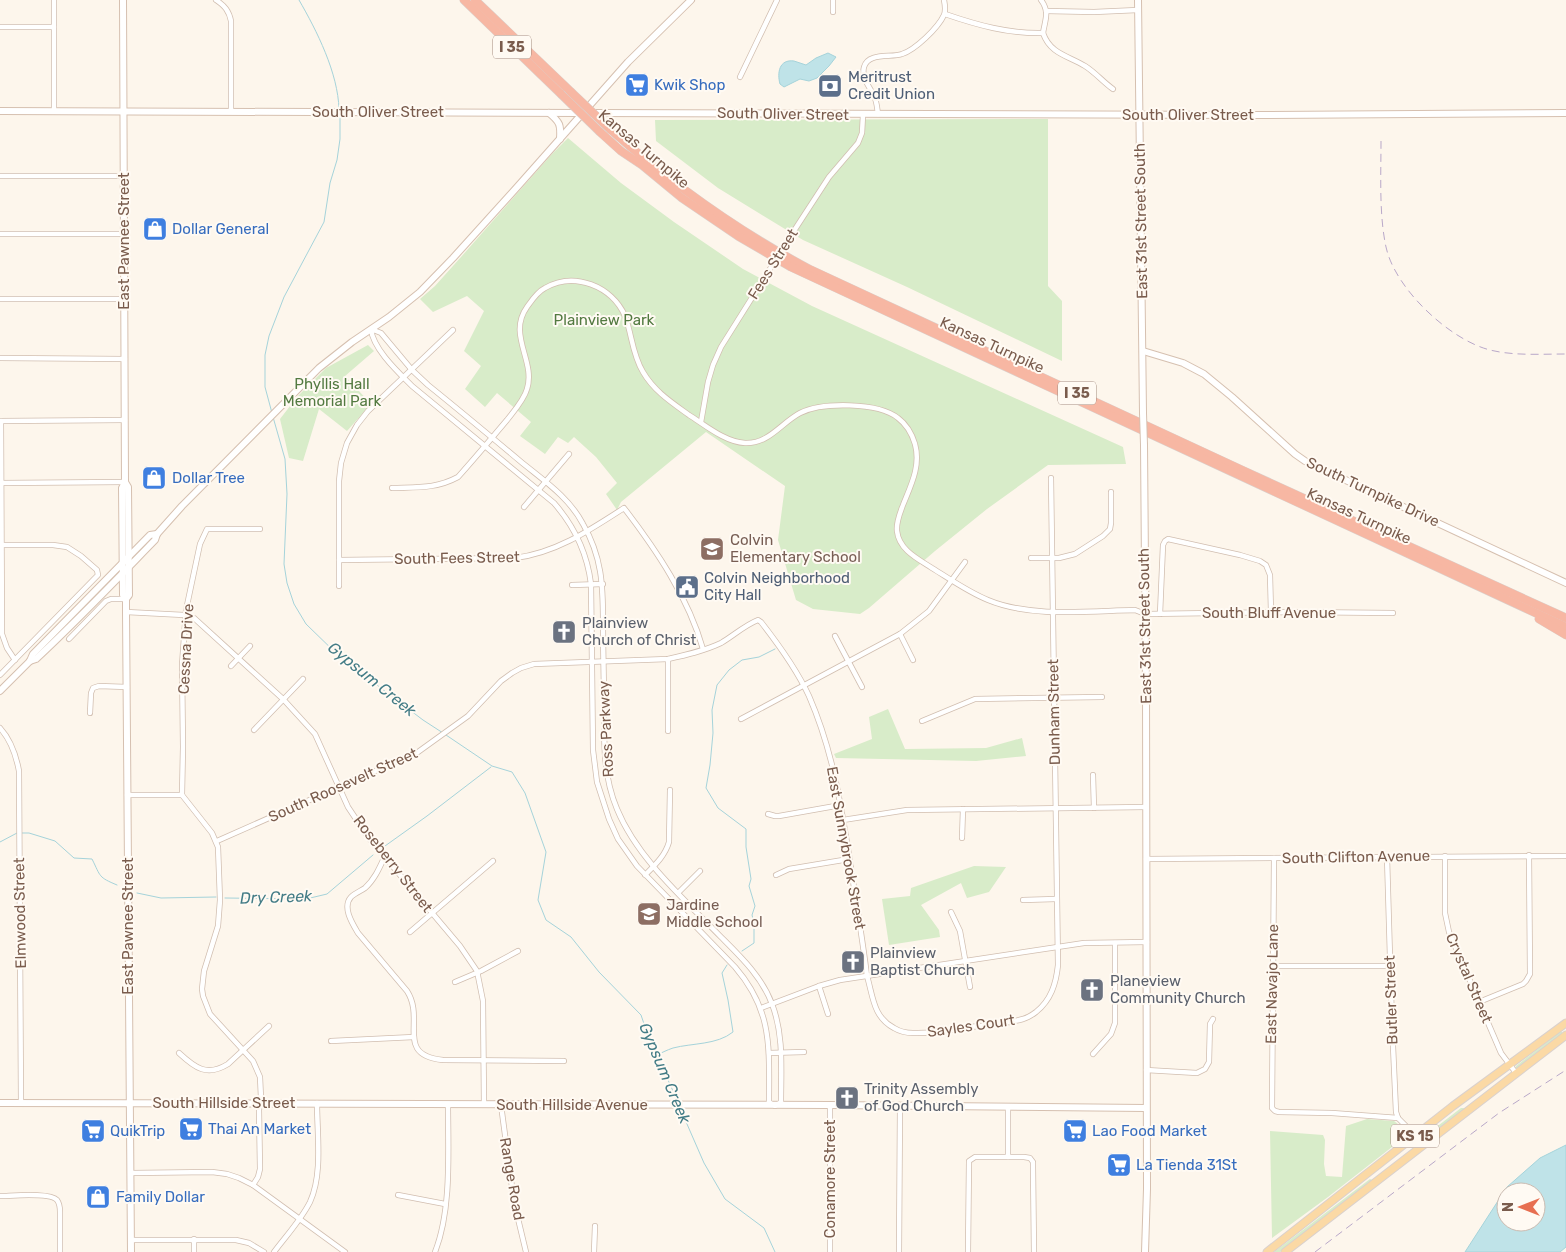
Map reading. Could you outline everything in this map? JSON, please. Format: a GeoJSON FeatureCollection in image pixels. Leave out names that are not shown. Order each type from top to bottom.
{"type":"FeatureCollection","features":[{"type":"Feature","properties":{"kind":"highway","name":"Kansas Turnpike"},"geometry":{"type":"LineString","coordinates":[[464,0],[621,151],[682,198],[738,236],[791,267],[1566,627]]}},
{"type":"Feature","properties":{"kind":"highway","name":"Kansas Turnpike"},"geometry":{"type":"LineString","coordinates":[[475,0],[611,130],[669,178],[752,237],[810,269],[1226,463],[1566,618]]}},
{"type":"Feature","properties":{"kind":"highway"},"geometry":{"type":"LineString","coordinates":[[1522,608],[1566,635]]}},
{"type":"Feature","properties":{"kind":"main road","name":"East Pawnee Street"},"geometry":{"type":"LineString","coordinates":[[123,0],[125,482],[122,488],[125,564],[129,595],[126,599],[126,612],[131,1252]]}},
{"type":"Feature","properties":{"kind":"main road"},"geometry":{"type":"LineString","coordinates":[[0,691],[30,661],[33,654],[125,564],[155,540],[157,534],[182,506],[319,368],[421,291],[472,238],[628,62],[691,0]]}},
{"type":"Feature","properties":{"kind":"main road","name":"East 31st Street South"},"geometry":{"type":"LineString","coordinates":[[1138,0],[1144,413],[1147,942],[1145,1252]]}},
{"type":"Feature","properties":{"kind":"main road","name":"South Oliver Street"},"geometry":{"type":"LineString","coordinates":[[0,110],[862,115],[1566,113]]}},
{"type":"Feature","properties":{"kind":"main road"},"geometry":{"type":"LineString","coordinates":[[549,113],[559,122],[560,139]]}},
{"type":"Feature","properties":{"kind":"main road","name":"South Turnpike Drive"},"geometry":{"type":"LineString","coordinates":[[1143,351],[1183,363],[1204,374],[1288,448],[1306,460],[1566,583]]}},
{"type":"Feature","properties":{"kind":"main road","name":"East Pawnee Street"},"geometry":{"type":"LineString","coordinates":[[125,482],[128,487],[128,557],[125,564]]}},
{"type":"Feature","properties":{"kind":"main road"},"geometry":{"type":"LineString","coordinates":[[128,557],[150,535],[157,534]]}},
{"type":"Feature","properties":{"kind":"main road"},"geometry":{"type":"LineString","coordinates":[[128,540],[135,544],[142,544]]}},
{"type":"Feature","properties":{"kind":"main road"},"geometry":{"type":"LineString","coordinates":[[30,661],[36,659],[55,641],[123,572],[125,564]]}},
{"type":"Feature","properties":{"kind":"main road","name":"East Pawnee Street"},"geometry":{"type":"LineString","coordinates":[[123,572],[123,595],[126,599]]}},
{"type":"Feature","properties":{"kind":"main road"},"geometry":{"type":"LineString","coordinates":[[109,586],[117,586],[123,590]]}},
{"type":"Feature","properties":{"kind":"main road","name":"KS 15"},"geometry":{"type":"LineString","coordinates":[[1267,1252],[1414,1137],[1566,1023]]}},
{"type":"Feature","properties":{"kind":"main road","name":"KS 15"},"geometry":{"type":"LineString","coordinates":[[1285,1252],[1566,1035]]}},
{"type":"Feature","properties":{"kind":"main road","name":"South Hillside Street"},"geometry":{"type":"LineString","coordinates":[[0,1103],[448,1104]]}},
{"type":"Feature","properties":{"kind":"main road","name":"South Hillside Avenue"},"geometry":{"type":"LineString","coordinates":[[448,1104],[1146,1108]]}},
{"type":"Feature","properties":{"kind":"street"},"geometry":{"type":"LineString","coordinates":[[54,0],[54,110]]}},
{"type":"Feature","properties":{"kind":"street"},"geometry":{"type":"LineString","coordinates":[[216,0],[229,12],[231,21],[231,111]]}},
{"type":"Feature","properties":{"kind":"street"},"geometry":{"type":"LineString","coordinates":[[740,77],[777,0]]}},
{"type":"Feature","properties":{"kind":"street"},"geometry":{"type":"LineString","coordinates":[[833,0],[833,12]]}},
{"type":"Feature","properties":{"kind":"street"},"geometry":{"type":"LineString","coordinates":[[878,114],[877,103],[864,74],[865,65],[870,59],[875,57],[891,57],[902,54],[911,50],[922,41],[945,14],[944,0]]}},
{"type":"Feature","properties":{"kind":"street"},"geometry":{"type":"LineString","coordinates":[[1041,0],[1046,7],[1043,33],[1050,46],[1057,53],[1084,65],[1113,89]]}},
{"type":"Feature","properties":{"kind":"street"},"geometry":{"type":"LineString","coordinates":[[1046,11],[1094,12],[1138,10]]}},
{"type":"Feature","properties":{"kind":"street"},"geometry":{"type":"LineString","coordinates":[[945,14],[1000,30],[1024,34],[1043,33]]}},
{"type":"Feature","properties":{"kind":"street"},"geometry":{"type":"LineString","coordinates":[[0,27],[54,27]]}},
{"type":"Feature","properties":{"kind":"street","name":"Fees Street"},"geometry":{"type":"LineString","coordinates":[[701,422],[708,382],[713,365],[722,347],[786,242],[829,177],[858,143],[862,133],[862,115]]}},
{"type":"Feature","properties":{"kind":"street"},"geometry":{"type":"LineString","coordinates":[[0,176],[123,176]]}},
{"type":"Feature","properties":{"kind":"street"},"geometry":{"type":"LineString","coordinates":[[0,234],[124,234]]}},
{"type":"Feature","properties":{"kind":"street"},"geometry":{"type":"LineString","coordinates":[[392,488],[432,487],[446,484],[458,477],[485,447],[515,409],[527,389],[529,374],[520,340],[522,313],[542,289],[555,282],[570,280],[584,282],[596,286],[611,296],[625,317],[633,350],[641,369],[651,384],[662,396],[701,422]]}},
{"type":"Feature","properties":{"kind":"street"},"geometry":{"type":"LineString","coordinates":[[0,299],[124,299]]}},
{"type":"Feature","properties":{"kind":"street","name":"Ross Parkway"},"geometry":{"type":"LineString","coordinates":[[371,329],[382,333],[412,370],[556,490],[575,511],[588,531],[596,551],[602,584],[604,749],[611,793],[621,819],[630,835],[653,867],[747,964],[772,1004],[778,1026],[781,1052],[781,1102],[775,1106],[769,1102],[770,1053],[767,1027],[761,1008],[743,976],[645,875],[616,834],[604,808],[597,782],[593,750],[591,584],[588,563],[578,536],[564,514],[554,503],[420,393],[404,377],[372,339],[371,329]]}},
{"type":"Feature","properties":{"kind":"street"},"geometry":{"type":"LineString","coordinates":[[339,586],[339,481],[341,463],[347,443],[356,425],[368,411],[453,330]]}},
{"type":"Feature","properties":{"kind":"street"},"geometry":{"type":"LineString","coordinates":[[0,358],[124,359]]}},
{"type":"Feature","properties":{"kind":"street","name":"South Bluff Avenue"},"geometry":{"type":"LineString","coordinates":[[701,422],[734,441],[746,443],[768,438],[800,413],[820,406],[869,407],[885,410],[899,418],[913,438],[917,461],[916,472],[898,522],[897,530],[905,549],[918,559],[986,600],[1005,606],[1026,610],[1053,611],[1135,610],[1145,614],[1393,613]]}},
{"type":"Feature","properties":{"kind":"street"},"geometry":{"type":"LineString","coordinates":[[15,660],[3,638],[1,608],[1,421],[125,420]]}},
{"type":"Feature","properties":{"kind":"street"},"geometry":{"type":"LineString","coordinates":[[524,507],[569,454]]}},
{"type":"Feature","properties":{"kind":"street","name":"Dunham Street"},"geometry":{"type":"LineString","coordinates":[[1051,478],[1057,947]]}},
{"type":"Feature","properties":{"kind":"street"},"geometry":{"type":"LineString","coordinates":[[1,483],[125,482]]}},
{"type":"Feature","properties":{"kind":"street"},"geometry":{"type":"LineString","coordinates":[[1031,558],[1052,558],[1076,554],[1103,536],[1110,529],[1111,492]]}},
{"type":"Feature","properties":{"kind":"street","name":"South Fees Street"},"geometry":{"type":"LineString","coordinates":[[339,560],[515,558],[531,556],[553,549],[588,531],[624,508],[645,536],[675,583],[687,607],[703,649]]}},
{"type":"Feature","properties":{"kind":"street","name":"Cessna Drive"},"geometry":{"type":"LineString","coordinates":[[182,795],[182,664],[186,616],[200,544],[207,529],[260,529]]}},
{"type":"Feature","properties":{"kind":"street"},"geometry":{"type":"LineString","coordinates":[[1160,614],[1163,545],[1166,540],[1240,555],[1263,563],[1269,570],[1270,575],[1271,612]]}},
{"type":"Feature","properties":{"kind":"street"},"geometry":{"type":"LineString","coordinates":[[0,675],[98,575],[97,570],[82,556],[67,547],[53,545],[1,546]]}},
{"type":"Feature","properties":{"kind":"street"},"geometry":{"type":"LineString","coordinates":[[740,719],[900,634],[928,611],[965,562]]}},
{"type":"Feature","properties":{"kind":"street"},"geometry":{"type":"LineString","coordinates":[[572,585],[602,584]]}},
{"type":"Feature","properties":{"kind":"street"},"geometry":{"type":"LineString","coordinates":[[69,639],[106,601],[126,599]]}},
{"type":"Feature","properties":{"kind":"street","name":"Roseberry Street"},"geometry":{"type":"LineString","coordinates":[[126,612],[194,618],[283,699],[315,734],[348,807],[368,838],[460,946],[477,973],[483,1001],[484,1104]]}},
{"type":"Feature","properties":{"kind":"street","name":"South Roosevelt Street"},"geometry":{"type":"LineString","coordinates":[[216,841],[418,752],[458,724],[502,681],[521,668],[534,664],[668,659],[719,643],[758,620]]}},
{"type":"Feature","properties":{"kind":"street","name":"East Sunnybrook Street"},"geometry":{"type":"LineString","coordinates":[[758,620],[778,644],[808,695],[822,729],[838,786],[867,976]]}},
{"type":"Feature","properties":{"kind":"street"},"geometry":{"type":"LineString","coordinates":[[900,634],[913,660]]}},
{"type":"Feature","properties":{"kind":"street"},"geometry":{"type":"LineString","coordinates":[[835,636],[862,687]]}},
{"type":"Feature","properties":{"kind":"street"},"geometry":{"type":"LineString","coordinates":[[231,666],[250,646]]}},
{"type":"Feature","properties":{"kind":"street"},"geometry":{"type":"LineString","coordinates":[[668,659],[668,731]]}},
{"type":"Feature","properties":{"kind":"street"},"geometry":{"type":"LineString","coordinates":[[254,730],[303,679]]}},
{"type":"Feature","properties":{"kind":"street"},"geometry":{"type":"LineString","coordinates":[[90,713],[93,688],[99,686],[127,687]]}},
{"type":"Feature","properties":{"kind":"street"},"geometry":{"type":"LineString","coordinates":[[922,721],[975,699],[1102,697]]}},
{"type":"Feature","properties":{"kind":"street","name":"Elmwood Street"},"geometry":{"type":"LineString","coordinates":[[0,728],[10,742],[17,757],[20,771],[21,1103]]}},
{"type":"Feature","properties":{"kind":"street"},"geometry":{"type":"LineString","coordinates":[[1093,775],[1094,808]]}},
{"type":"Feature","properties":{"kind":"street"},"geometry":{"type":"LineString","coordinates":[[645,875],[667,849],[669,842],[670,790]]}},
{"type":"Feature","properties":{"kind":"street"},"geometry":{"type":"LineString","coordinates":[[128,795],[182,795],[212,832],[218,847],[219,920],[215,940],[204,970],[202,989],[210,1014],[253,1061],[258,1070],[261,1084],[260,1169],[253,1185]]}},
{"type":"Feature","properties":{"kind":"street"},"geometry":{"type":"LineString","coordinates":[[768,814],[779,816],[841,805]]}},
{"type":"Feature","properties":{"kind":"street"},"geometry":{"type":"LineString","coordinates":[[843,820],[903,810],[1146,807]]}},
{"type":"Feature","properties":{"kind":"street"},"geometry":{"type":"LineString","coordinates":[[962,838],[963,809]]}},
{"type":"Feature","properties":{"kind":"street","name":"Crystal Street"},"geometry":{"type":"LineString","coordinates":[[1445,856],[1446,921],[1453,942],[1501,1053],[1516,1073]]}},
{"type":"Feature","properties":{"kind":"street"},"geometry":{"type":"LineString","coordinates":[[1479,1002],[1522,984],[1530,974],[1529,856]]}},
{"type":"Feature","properties":{"kind":"street","name":"South Clifton Avenue"},"geometry":{"type":"LineString","coordinates":[[1146,860],[1566,856]]}},
{"type":"Feature","properties":{"kind":"street","name":"Butler Street"},"geometry":{"type":"LineString","coordinates":[[1387,857],[1395,1096],[1398,1118]]}},
{"type":"Feature","properties":{"kind":"street"},"geometry":{"type":"LineString","coordinates":[[384,858],[374,878],[352,896],[348,904],[348,911],[358,933],[412,998],[414,1037],[419,1053],[431,1059],[564,1061]]}},
{"type":"Feature","properties":{"kind":"street","name":"East Navajo Lane"},"geometry":{"type":"LineString","coordinates":[[1274,858],[1271,1106],[1273,1110],[1282,1112],[1332,1113],[1398,1118]]}},
{"type":"Feature","properties":{"kind":"street"},"geometry":{"type":"LineString","coordinates":[[776,874],[789,869],[849,859]]}},
{"type":"Feature","properties":{"kind":"street"},"geometry":{"type":"LineString","coordinates":[[410,932],[493,861]]}},
{"type":"Feature","properties":{"kind":"street"},"geometry":{"type":"LineString","coordinates":[[678,893],[700,871]]}},
{"type":"Feature","properties":{"kind":"street"},"geometry":{"type":"LineString","coordinates":[[1023,900],[1056,899]]}},
{"type":"Feature","properties":{"kind":"street"},"geometry":{"type":"LineString","coordinates":[[950,912],[960,931],[970,987]]}},
{"type":"Feature","properties":{"kind":"street"},"geometry":{"type":"LineString","coordinates":[[761,1008],[840,980],[1084,943],[1147,942]]}},
{"type":"Feature","properties":{"kind":"street"},"geometry":{"type":"LineString","coordinates":[[1093,1054],[1111,1034],[1115,1023],[1115,943]]}},
{"type":"Feature","properties":{"kind":"street","name":"Sayles Court"},"geometry":{"type":"LineString","coordinates":[[867,976],[873,1002],[882,1018],[894,1028],[910,1034],[1009,1022],[1024,1019],[1038,1010],[1048,1000],[1056,979],[1057,947]]}},
{"type":"Feature","properties":{"kind":"street"},"geometry":{"type":"LineString","coordinates":[[455,982],[477,973],[518,951]]}},
{"type":"Feature","properties":{"kind":"street"},"geometry":{"type":"LineString","coordinates":[[1273,966],[1390,966]]}},
{"type":"Feature","properties":{"kind":"street"},"geometry":{"type":"LineString","coordinates":[[819,986],[828,1014]]}},
{"type":"Feature","properties":{"kind":"street"},"geometry":{"type":"LineString","coordinates":[[1146,1070],[1197,1073],[1205,1069],[1210,1062],[1210,1024],[1213,1019]]}},
{"type":"Feature","properties":{"kind":"street"},"geometry":{"type":"LineString","coordinates":[[180,1053],[192,1065],[203,1070],[220,1068],[228,1064],[269,1026]]}},
{"type":"Feature","properties":{"kind":"street"},"geometry":{"type":"LineString","coordinates":[[331,1041],[414,1037]]}},
{"type":"Feature","properties":{"kind":"street"},"geometry":{"type":"LineString","coordinates":[[770,1053],[804,1052]]}},
{"type":"Feature","properties":{"kind":"street"},"geometry":{"type":"LineString","coordinates":[[1205,1069],[1210,1074]]}},
{"type":"Feature","properties":{"kind":"street"},"geometry":{"type":"LineString","coordinates":[[274,1252],[310,1202],[317,1180],[317,1103]]}},
{"type":"Feature","properties":{"kind":"street"},"geometry":{"type":"LineString","coordinates":[[435,1252],[446,1204],[448,1104]]}},
{"type":"Feature","properties":{"kind":"street","name":"Range Road"},"geometry":{"type":"LineString","coordinates":[[500,1104],[514,1202],[526,1252]]}},
{"type":"Feature","properties":{"kind":"street","name":"Conamore Street"},"geometry":{"type":"LineString","coordinates":[[830,1105],[830,1252]]}},
{"type":"Feature","properties":{"kind":"street"},"geometry":{"type":"LineString","coordinates":[[899,1252],[900,1106]]}},
{"type":"Feature","properties":{"kind":"street"},"geometry":{"type":"LineString","coordinates":[[1008,1107],[1008,1157]]}},
{"type":"Feature","properties":{"kind":"street"},"geometry":{"type":"LineString","coordinates":[[1398,1118],[1405,1124],[1421,1147]]}},
{"type":"Feature","properties":{"kind":"street"},"geometry":{"type":"LineString","coordinates":[[968,1252],[969,1161],[975,1157],[1030,1158],[1033,1162],[1034,1252]]}},
{"type":"Feature","properties":{"kind":"street"},"geometry":{"type":"LineString","coordinates":[[130,1173],[212,1172],[233,1176],[253,1185],[345,1252]]}},
{"type":"Feature","properties":{"kind":"street"},"geometry":{"type":"LineString","coordinates":[[0,1196],[45,1195],[57,1200],[60,1212],[60,1252]]}},
{"type":"Feature","properties":{"kind":"street"},"geometry":{"type":"LineString","coordinates":[[398,1195],[446,1204]]}},
{"type":"Feature","properties":{"kind":"street"},"geometry":{"type":"LineString","coordinates":[[594,1252],[595,1226]]}},
{"type":"Feature","properties":{"kind":"street"},"geometry":{"type":"LineString","coordinates":[[194,1239],[194,1252]]}},
{"type":"Feature","properties":{"kind":"street"},"geometry":{"type":"LineString","coordinates":[[131,1240],[236,1240],[249,1243],[264,1252]]}},
{"type":"Feature","properties":{"kind":"green space"},"geometry":{"type":"Polygon","coordinates":[[[1048,119],[1048,286],[1062,301],[1062,361],[803,240],[718,188],[656,141],[655,120],[1048,119]]]}},
{"type":"Feature","properties":{"kind":"green space","name":"Plainview Park"},"geometry":{"type":"Polygon","coordinates":[[[568,138],[621,183],[743,269],[812,306],[1123,447],[1126,464],[1048,465],[987,509],[860,614],[813,609],[796,600],[778,540],[785,486],[706,432],[621,502],[617,510],[606,494],[617,483],[596,457],[574,437],[568,443],[558,437],[545,454],[520,436],[531,422],[497,393],[485,407],[465,389],[481,366],[464,351],[484,311],[467,296],[433,312],[420,299],[435,286],[568,138]]]}},
{"type":"Feature","properties":{"kind":"green space","name":"Phyllis Hall Memorial Park"},"geometry":{"type":"Polygon","coordinates":[[[368,345],[374,351],[345,376],[371,404],[347,431],[319,409],[303,461],[289,458],[280,419],[297,397],[326,368],[368,345]]]}},
{"type":"Feature","properties":{"kind":"green space"},"geometry":{"type":"Polygon","coordinates":[[[888,709],[905,749],[986,748],[1022,738],[1026,756],[976,761],[836,758],[834,754],[872,739],[869,717],[888,709]]]}},
{"type":"Feature","properties":{"kind":"green space"},"geometry":{"type":"Polygon","coordinates":[[[974,866],[1006,867],[989,892],[967,898],[961,883],[921,905],[939,930],[940,937],[889,945],[882,899],[910,896],[911,888],[974,866]]]}},
{"type":"Feature","properties":{"kind":"green space"},"geometry":{"type":"Polygon","coordinates":[[[1560,1032],[1562,1034],[1515,1069],[1516,1066],[1560,1032]]]}},
{"type":"Feature","properties":{"kind":"green space"},"geometry":{"type":"Polygon","coordinates":[[[1461,1108],[1464,1108],[1463,1111],[1424,1140],[1421,1139],[1461,1108]]]}},
{"type":"Feature","properties":{"kind":"green space"},"geometry":{"type":"Polygon","coordinates":[[[1367,1119],[1394,1121],[1404,1129],[1403,1136],[1392,1147],[1328,1197],[1272,1238],[1270,1131],[1323,1135],[1325,1140],[1324,1164],[1326,1176],[1342,1177],[1346,1126],[1367,1119]]]}},
{"type":"Feature","properties":{"kind":"green space"},"geometry":{"type":"Polygon","coordinates":[[[1370,1179],[1372,1180],[1280,1252],[1274,1252],[1370,1179]]]}},
{"type":"Feature","properties":{"kind":"water"},"geometry":{"type":"Polygon","coordinates":[[[828,53],[836,57],[817,78],[809,81],[800,79],[784,87],[780,84],[779,71],[785,62],[794,61],[806,65],[828,53]]]}},
{"type":"Feature","properties":{"kind":"water"},"geometry":{"type":"Polygon","coordinates":[[[1566,1145],[1566,1247],[1560,1252],[1465,1252],[1496,1204],[1496,1232],[1546,1232],[1546,1182],[1513,1182],[1540,1158],[1566,1145]]]}},
{"type":"Feature","properties":{"kind":"waterway","name":"Gypsum Creek"},"geometry":{"type":"LineString","coordinates":[[299,0],[313,25],[331,67],[338,95],[339,109]]}},
{"type":"Feature","properties":{"kind":"waterway","name":"Gypsum Creek"},"geometry":{"type":"LineString","coordinates":[[272,413],[265,387],[265,355],[269,336],[284,297],[324,222],[330,183],[337,160],[340,139],[340,115]]}},
{"type":"Feature","properties":{"kind":"waterway","name":"Gypsum Creek"},"geometry":{"type":"LineString","coordinates":[[273,417],[285,459],[287,494],[284,564],[287,583],[294,604],[306,624],[340,657],[443,733]]}},
{"type":"Feature","properties":{"kind":"waterway"},"geometry":{"type":"LineString","coordinates":[[742,951],[754,943],[752,915],[755,906],[749,886],[751,879],[746,847],[746,829],[718,808],[706,788],[713,733],[712,710],[717,685],[729,670],[742,660],[759,657],[775,649]]}},
{"type":"Feature","properties":{"kind":"waterway","name":"Gypsum Creek"},"geometry":{"type":"LineString","coordinates":[[446,735],[492,766],[512,772],[525,793],[546,852],[538,900],[546,920],[571,937],[599,972],[641,1015],[655,1056],[678,1102]]}},
{"type":"Feature","properties":{"kind":"waterway","name":"Dry Creek"},"geometry":{"type":"LineString","coordinates":[[385,846],[491,767]]}},
{"type":"Feature","properties":{"kind":"waterway","name":"Dry Creek"},"geometry":{"type":"LineString","coordinates":[[0,842],[17,833]]}},
{"type":"Feature","properties":{"kind":"waterway","name":"Dry Creek"},"geometry":{"type":"LineString","coordinates":[[21,833],[29,833],[55,841],[74,858],[92,859],[101,876],[117,885]]}},
{"type":"Feature","properties":{"kind":"waterway","name":"Dry Creek"},"geometry":{"type":"LineString","coordinates":[[225,898],[306,899],[327,894],[373,855]]}},
{"type":"Feature","properties":{"kind":"waterway","name":"Dry Creek"},"geometry":{"type":"LineString","coordinates":[[137,893],[161,898],[216,897]]}},
{"type":"Feature","properties":{"kind":"waterway"},"geometry":{"type":"LineString","coordinates":[[655,1056],[680,1046],[720,1039],[733,1032],[722,973],[727,965]]}},
{"type":"Feature","properties":{"kind":"waterway","name":"Gypsum Creek"},"geometry":{"type":"LineString","coordinates":[[680,1108],[704,1163],[725,1199],[764,1228],[775,1252]]}},
{"type":"Feature","properties":{"kind":"railway"},"geometry":{"type":"LineString","coordinates":[[1381,141],[1381,208],[1386,247],[1391,263],[1412,295],[1442,324],[1458,336],[1474,344],[1490,350],[1508,353],[1566,354]]}},
{"type":"Feature","properties":{"kind":"railway"},"geometry":{"type":"LineString","coordinates":[[1315,1252],[1499,1113],[1566,1070]]}},
{"type":"Feature","properties":{"kind":"place","name":"Kwik Shop"},"geometry":{"type":"Point","coordinates":[637,85]}},
{"type":"Feature","properties":{"kind":"place","name":"Meritrust Credit Union"},"geometry":{"type":"Point","coordinates":[830,86]}},
{"type":"Feature","properties":{"kind":"place","name":"Dollar General"},"geometry":{"type":"Point","coordinates":[155,229]}},
{"type":"Feature","properties":{"kind":"place","name":"Dollar Tree"},"geometry":{"type":"Point","coordinates":[154,478]}},
{"type":"Feature","properties":{"kind":"place","name":"Colvin Elementary School"},"geometry":{"type":"Point","coordinates":[712,549]}},
{"type":"Feature","properties":{"kind":"place","name":"Colvin Neighborhood City Hall"},"geometry":{"type":"Point","coordinates":[687,587]}},
{"type":"Feature","properties":{"kind":"place","name":"Plainview Church of Christ"},"geometry":{"type":"Point","coordinates":[564,632]}},
{"type":"Feature","properties":{"kind":"place","name":"Jardine Middle School"},"geometry":{"type":"Point","coordinates":[649,914]}},
{"type":"Feature","properties":{"kind":"place","name":"Plainview Baptist Church"},"geometry":{"type":"Point","coordinates":[853,962]}},
{"type":"Feature","properties":{"kind":"place","name":"Planeview Community Church"},"geometry":{"type":"Point","coordinates":[1092,990]}},
{"type":"Feature","properties":{"kind":"place","name":"Trinity Assembly of God Church"},"geometry":{"type":"Point","coordinates":[847,1098]}},
{"type":"Feature","properties":{"kind":"place","name":"Thai An Market"},"geometry":{"type":"Point","coordinates":[191,1129]}},
{"type":"Feature","properties":{"kind":"place","name":"QuikTrip"},"geometry":{"type":"Point","coordinates":[93,1131]}},
{"type":"Feature","properties":{"kind":"place","name":"Lao Food Market"},"geometry":{"type":"Point","coordinates":[1075,1131]}},
{"type":"Feature","properties":{"kind":"place","name":"La Tienda 31St"},"geometry":{"type":"Point","coordinates":[1119,1165]}},
{"type":"Feature","properties":{"kind":"place","name":"Family Dollar"},"geometry":{"type":"Point","coordinates":[98,1197]}}]}
